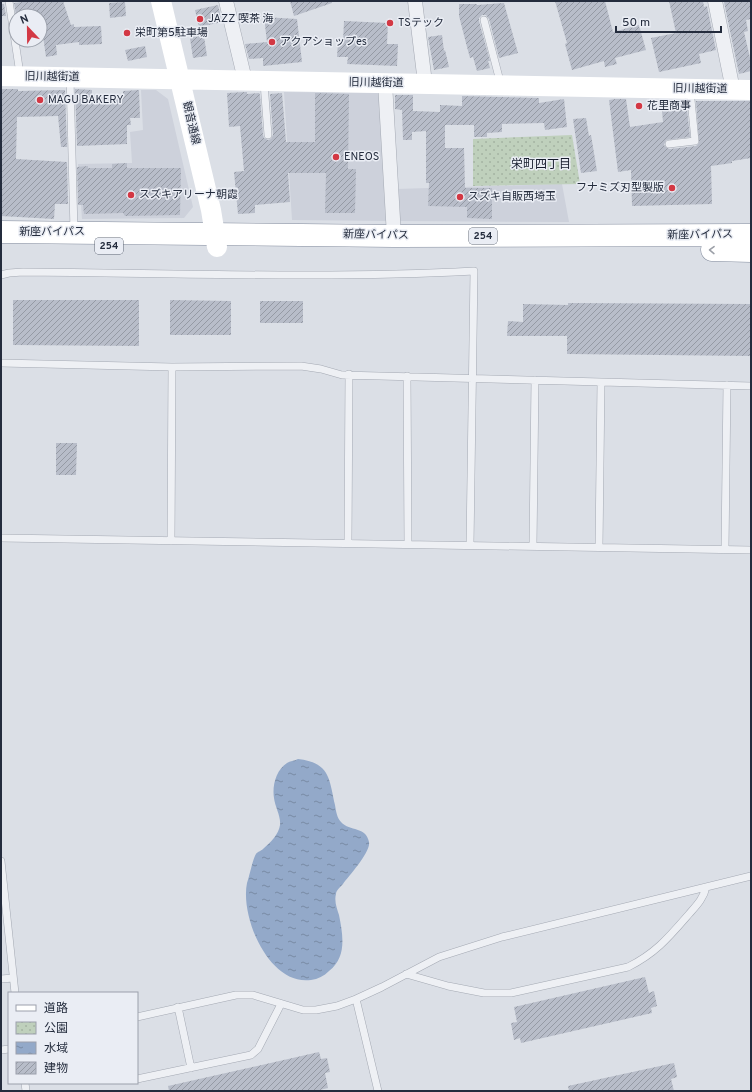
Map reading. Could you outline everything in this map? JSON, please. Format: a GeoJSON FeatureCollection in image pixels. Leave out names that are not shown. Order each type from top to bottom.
{"type":"FeatureCollection","features":[{"type":"Feature","properties":{"kind":"highway","name":"新座バイパス"},"geometry":{"type":"LineString","coordinates":[[1,232],[74,232],[216,240],[751,251]]}},
{"type":"Feature","properties":{"kind":"highway","name":"新座バイパス"},"geometry":{"type":"LineString","coordinates":[[1,245],[394,236],[751,235]]}},
{"type":"Feature","properties":{"kind":"main road","name":"観音通線"},"geometry":{"type":"LineString","coordinates":[[161,1],[211,210],[216,240]]}},
{"type":"Feature","properties":{"kind":"main road","name":"旧川越街道"},"geometry":{"type":"LineString","coordinates":[[10,76],[742,90]]}},
{"type":"Feature","properties":{"kind":"street"},"geometry":{"type":"LineString","coordinates":[[226,1],[254,81]]}},
{"type":"Feature","properties":{"kind":"street"},"geometry":{"type":"LineString","coordinates":[[415,1],[425,83]]}},
{"type":"Feature","properties":{"kind":"street"},"geometry":{"type":"LineString","coordinates":[[715,1],[742,90]]}},
{"type":"Feature","properties":{"kind":"street"},"geometry":{"type":"LineString","coordinates":[[385,83],[394,236]]}},
{"type":"Feature","properties":{"kind":"lane"},"geometry":{"type":"LineString","coordinates":[[9,1],[10,76]]}},
{"type":"Feature","properties":{"kind":"lane"},"geometry":{"type":"LineString","coordinates":[[484,20],[501,85]]}},
{"type":"Feature","properties":{"kind":"lane"},"geometry":{"type":"LineString","coordinates":[[70,78],[74,232]]}},
{"type":"Feature","properties":{"kind":"lane"},"geometry":{"type":"LineString","coordinates":[[254,81],[268,135]]}},
{"type":"Feature","properties":{"kind":"lane"},"geometry":{"type":"LineString","coordinates":[[669,144],[695,141],[690,89]]}},
{"type":"Feature","properties":{"kind":"lane"},"geometry":{"type":"LineString","coordinates":[[1,275],[9,272],[334,275],[417,274],[474,271],[470,545]]}},
{"type":"Feature","properties":{"kind":"lane"},"geometry":{"type":"LineString","coordinates":[[1,363],[172,367],[301,366],[321,369],[342,375],[751,386]]}},
{"type":"Feature","properties":{"kind":"lane"},"geometry":{"type":"LineString","coordinates":[[171,541],[172,367]]}},
{"type":"Feature","properties":{"kind":"lane"},"geometry":{"type":"LineString","coordinates":[[348,543],[349,374]]}},
{"type":"Feature","properties":{"kind":"lane"},"geometry":{"type":"LineString","coordinates":[[407,376],[408,544]]}},
{"type":"Feature","properties":{"kind":"lane"},"geometry":{"type":"LineString","coordinates":[[533,546],[535,380]]}},
{"type":"Feature","properties":{"kind":"lane"},"geometry":{"type":"LineString","coordinates":[[599,547],[601,382]]}},
{"type":"Feature","properties":{"kind":"lane"},"geometry":{"type":"LineString","coordinates":[[725,549],[727,385]]}},
{"type":"Feature","properties":{"kind":"lane"},"geometry":{"type":"LineString","coordinates":[[1,538],[751,550]]}},
{"type":"Feature","properties":{"kind":"lane"},"geometry":{"type":"LineString","coordinates":[[1,861],[15,992]]}},
{"type":"Feature","properties":{"kind":"lane"},"geometry":{"type":"LineString","coordinates":[[138,1016],[236,995],[253,995],[303,1010],[316,1010],[337,1006],[356,999],[439,957],[502,937],[751,876]]}},
{"type":"Feature","properties":{"kind":"lane"},"geometry":{"type":"LineString","coordinates":[[406,974],[448,986],[484,993],[511,993],[628,967],[642,960],[666,941],[700,901],[706,887]]}},
{"type":"Feature","properties":{"kind":"lane"},"geometry":{"type":"LineString","coordinates":[[1,979],[14,978]]}},
{"type":"Feature","properties":{"kind":"lane"},"geometry":{"type":"LineString","coordinates":[[356,999],[378,1091]]}},
{"type":"Feature","properties":{"kind":"lane"},"geometry":{"type":"LineString","coordinates":[[138,1079],[251,1055],[258,1049],[281,1004]]}},
{"type":"Feature","properties":{"kind":"lane"},"geometry":{"type":"LineString","coordinates":[[178,1007],[191,1068]]}},
{"type":"Feature","properties":{"kind":"shaded area"},"geometry":{"type":"Polygon","coordinates":[[[141,90],[156,90],[168,99],[193,207],[184,218],[82,219],[78,164],[132,163],[130,132],[143,130],[141,90]]]}},
{"type":"Feature","properties":{"kind":"shaded area","name":"ENEOS"},"geometry":{"type":"Polygon","coordinates":[[[284,92],[380,93],[387,221],[292,220],[284,92]]]}},
{"type":"Feature","properties":{"kind":"shaded area"},"geometry":{"type":"Polygon","coordinates":[[[562,184],[569,222],[399,221],[396,189],[562,184]]]}},
{"type":"Feature","properties":{"kind":"green space"},"geometry":{"type":"Polygon","coordinates":[[[572,135],[580,184],[473,186],[473,139],[572,135]]]}},
{"type":"Feature","properties":{"kind":"water"},"geometry":{"type":"Polygon","coordinates":[[[298,759],[309,761],[322,768],[329,780],[337,814],[340,820],[345,825],[365,834],[369,842],[367,852],[336,893],[335,897],[342,938],[339,959],[325,974],[311,980],[296,979],[282,972],[270,961],[253,930],[248,913],[246,897],[247,883],[255,856],[276,835],[280,825],[280,818],[275,801],[274,783],[283,766],[288,762],[298,759]]]}},
{"type":"Feature","properties":{"kind":"building"},"geometry":{"type":"Polygon","coordinates":[[[29,1],[63,1],[71,25],[74,24],[74,27],[101,26],[102,44],[79,45],[79,42],[56,45],[57,55],[46,57],[45,48],[48,48],[48,8],[15,8],[14,3],[29,1]]]}},
{"type":"Feature","properties":{"kind":"building"},"geometry":{"type":"Polygon","coordinates":[[[290,1],[332,1],[332,3],[294,16],[290,1]]]}},
{"type":"Feature","properties":{"kind":"building"},"geometry":{"type":"Polygon","coordinates":[[[555,1],[605,1],[613,32],[639,25],[646,50],[615,58],[617,64],[605,67],[604,61],[572,70],[565,44],[567,43],[555,1]]]}},
{"type":"Feature","properties":{"kind":"building"},"geometry":{"type":"Polygon","coordinates":[[[669,1],[703,1],[704,7],[707,6],[716,50],[699,54],[701,63],[659,72],[651,38],[676,33],[669,1]]]}},
{"type":"Feature","properties":{"kind":"building"},"geometry":{"type":"Polygon","coordinates":[[[751,1],[751,19],[746,20],[748,31],[744,32],[751,62],[751,71],[739,74],[724,2],[751,1]]]}},
{"type":"Feature","properties":{"kind":"building"},"geometry":{"type":"Polygon","coordinates":[[[125,2],[126,16],[110,18],[109,3],[125,2]]]}},
{"type":"Feature","properties":{"kind":"building"},"geometry":{"type":"Polygon","coordinates":[[[504,3],[518,53],[499,58],[489,19],[486,15],[482,15],[479,18],[479,21],[490,61],[488,61],[490,68],[477,71],[473,57],[470,58],[467,47],[459,16],[459,4],[477,5],[504,3]]]}},
{"type":"Feature","properties":{"kind":"building"},"geometry":{"type":"Polygon","coordinates":[[[1,4],[4,4],[6,16],[1,16],[1,4]]]}},
{"type":"Feature","properties":{"kind":"building"},"geometry":{"type":"Polygon","coordinates":[[[218,5],[222,22],[199,27],[195,10],[218,5]]]}},
{"type":"Feature","properties":{"kind":"building"},"geometry":{"type":"Polygon","coordinates":[[[264,17],[297,19],[302,62],[263,66],[263,58],[249,59],[245,44],[267,42],[264,17]]]}},
{"type":"Feature","properties":{"kind":"building"},"geometry":{"type":"Polygon","coordinates":[[[344,21],[388,23],[387,44],[398,44],[397,66],[347,64],[348,57],[337,57],[338,42],[343,42],[344,21]]]}},
{"type":"Feature","properties":{"kind":"building"},"geometry":{"type":"Polygon","coordinates":[[[203,30],[207,56],[193,58],[189,32],[203,30]]]}},
{"type":"Feature","properties":{"kind":"building"},"geometry":{"type":"Polygon","coordinates":[[[442,35],[444,51],[445,50],[449,67],[434,70],[428,37],[442,35]]]}},
{"type":"Feature","properties":{"kind":"building"},"geometry":{"type":"Polygon","coordinates":[[[145,46],[147,57],[128,61],[125,50],[145,46]]]}},
{"type":"Feature","properties":{"kind":"building"},"geometry":{"type":"Polygon","coordinates":[[[1,89],[18,89],[18,91],[65,90],[67,147],[61,147],[58,116],[17,117],[16,159],[67,162],[68,204],[55,204],[54,219],[1,216],[1,89]]]}},
{"type":"Feature","properties":{"kind":"building"},"geometry":{"type":"Polygon","coordinates":[[[75,89],[92,90],[92,97],[123,96],[123,91],[139,90],[140,118],[130,118],[131,125],[127,125],[127,144],[77,146],[75,89]]]}},
{"type":"Feature","properties":{"kind":"building"},"geometry":{"type":"Polygon","coordinates":[[[247,92],[247,94],[259,93],[260,95],[263,135],[264,138],[268,140],[271,139],[273,135],[270,94],[282,93],[286,142],[315,142],[315,93],[349,94],[348,169],[356,169],[355,213],[325,213],[326,173],[288,173],[290,202],[255,205],[255,213],[238,214],[234,172],[244,171],[240,126],[229,127],[227,93],[247,92]]]}},
{"type":"Feature","properties":{"kind":"building"},"geometry":{"type":"Polygon","coordinates":[[[395,95],[413,95],[413,111],[440,112],[440,105],[462,106],[462,96],[539,98],[539,103],[564,99],[567,127],[545,130],[544,123],[502,124],[502,132],[487,133],[487,137],[474,137],[474,125],[445,125],[445,148],[464,148],[465,188],[492,188],[492,219],[467,218],[467,207],[428,206],[429,183],[426,183],[426,131],[412,132],[412,140],[403,140],[402,110],[395,109],[395,95]]]}},
{"type":"Feature","properties":{"kind":"building"},"geometry":{"type":"Polygon","coordinates":[[[626,99],[630,127],[663,122],[661,100],[686,100],[690,137],[666,140],[664,145],[670,149],[696,146],[699,143],[696,101],[751,101],[751,158],[711,166],[712,204],[632,206],[631,170],[618,172],[609,100],[626,99]]]}},
{"type":"Feature","properties":{"kind":"building"},"geometry":{"type":"Polygon","coordinates":[[[586,118],[589,136],[591,135],[597,171],[581,173],[573,119],[586,118]]]}},
{"type":"Feature","properties":{"kind":"building","name":"スズキアリーナ朝霞"},"geometry":{"type":"Polygon","coordinates":[[[127,163],[127,168],[181,168],[180,215],[125,216],[123,213],[84,214],[83,205],[78,205],[77,167],[88,166],[88,168],[112,168],[112,164],[127,163]]]}},
{"type":"Feature","properties":{"kind":"building"},"geometry":{"type":"Polygon","coordinates":[[[13,300],[139,300],[139,346],[13,345],[13,300]]]}},
{"type":"Feature","properties":{"kind":"building"},"geometry":{"type":"Polygon","coordinates":[[[170,300],[231,301],[231,335],[170,335],[170,300]]]}},
{"type":"Feature","properties":{"kind":"building"},"geometry":{"type":"Polygon","coordinates":[[[260,301],[303,301],[303,323],[260,323],[260,301]]]}},
{"type":"Feature","properties":{"kind":"building"},"geometry":{"type":"Polygon","coordinates":[[[568,303],[751,304],[751,356],[567,354],[567,336],[507,336],[508,321],[523,322],[523,304],[568,305],[568,303]]]}},
{"type":"Feature","properties":{"kind":"building"},"geometry":{"type":"Polygon","coordinates":[[[56,443],[77,443],[76,475],[56,475],[56,443]]]}},
{"type":"Feature","properties":{"kind":"building"},"geometry":{"type":"Polygon","coordinates":[[[645,977],[649,993],[654,991],[657,1006],[651,1008],[652,1013],[521,1043],[520,1038],[514,1040],[511,1023],[517,1022],[514,1007],[645,977]]]}},
{"type":"Feature","properties":{"kind":"building"},"geometry":{"type":"Polygon","coordinates":[[[319,1052],[321,1059],[327,1058],[330,1072],[325,1073],[328,1088],[316,1091],[169,1091],[168,1086],[319,1052]]]}},
{"type":"Feature","properties":{"kind":"building"},"geometry":{"type":"Polygon","coordinates":[[[674,1063],[677,1077],[671,1079],[674,1091],[569,1091],[568,1086],[674,1063]]]}},
{"type":"Feature","properties":{"kind":"place","name":"JAZZ 喫茶 海"},"geometry":{"type":"Point","coordinates":[200,19]}},
{"type":"Feature","properties":{"kind":"place","name":"TSテック"},"geometry":{"type":"Point","coordinates":[390,23]}},
{"type":"Feature","properties":{"kind":"place","name":"栄町第5駐車場"},"geometry":{"type":"Point","coordinates":[127,33]}},
{"type":"Feature","properties":{"kind":"place","name":"アクアショップes"},"geometry":{"type":"Point","coordinates":[272,42]}},
{"type":"Feature","properties":{"kind":"place","name":"MAGU BAKERY"},"geometry":{"type":"Point","coordinates":[40,100]}},
{"type":"Feature","properties":{"kind":"place","name":"花里商事"},"geometry":{"type":"Point","coordinates":[639,106]}},
{"type":"Feature","properties":{"kind":"place","name":"ENEOS"},"geometry":{"type":"Point","coordinates":[336,157]}},
{"type":"Feature","properties":{"kind":"place","name":"フナミズ刃型製版"},"geometry":{"type":"Point","coordinates":[672,188]}},
{"type":"Feature","properties":{"kind":"place","name":"スズキアリーナ朝霞"},"geometry":{"type":"Point","coordinates":[131,195]}},
{"type":"Feature","properties":{"kind":"place","name":"スズキ自販西埼玉"},"geometry":{"type":"Point","coordinates":[460,197]}},
{"type":"Feature","properties":{"kind":"district","name":"栄町四丁目"},"geometry":{"type":"Point","coordinates":[541,165]}}]}
